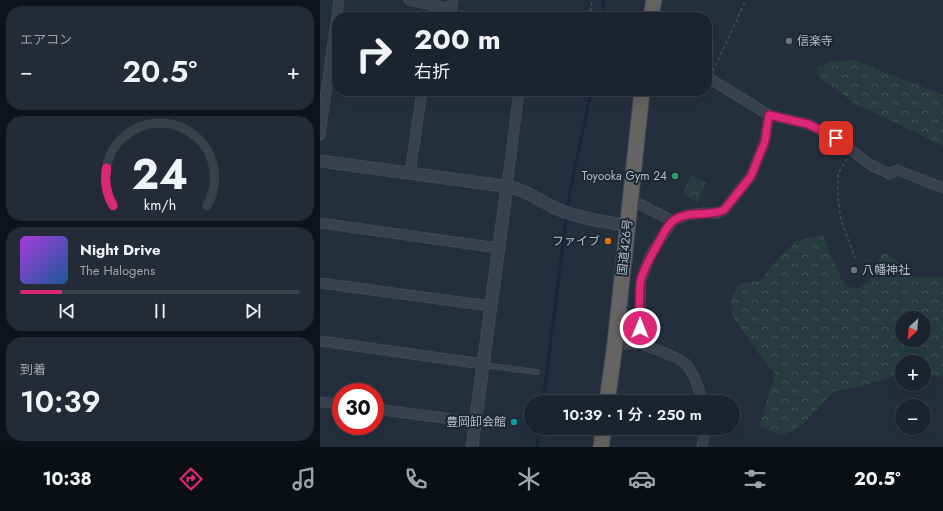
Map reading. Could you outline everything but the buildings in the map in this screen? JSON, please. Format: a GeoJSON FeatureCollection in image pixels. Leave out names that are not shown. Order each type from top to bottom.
{"type":"FeatureCollection","features":[{"type":"Feature","properties":{"kind":"highway"},"geometry":{"type":"LineString","coordinates":[[652,12],[654,0]]}},
{"type":"Feature","properties":{"kind":"highway","name":"国道426号"},"geometry":{"type":"LineString","coordinates":[[608,395],[615,344],[641,96]]}},
{"type":"Feature","properties":{"kind":"highway"},"geometry":{"type":"LineString","coordinates":[[601,447],[603,435]]}},
{"type":"Feature","properties":{"kind":"street"},"geometry":{"type":"LineString","coordinates":[[337,12],[339,0]]}},
{"type":"Feature","properties":{"kind":"street"},"geometry":{"type":"LineString","coordinates":[[409,0],[434,6],[453,5]]}},
{"type":"Feature","properties":{"kind":"street"},"geometry":{"type":"LineString","coordinates":[[433,12],[434,6]]}},
{"type":"Feature","properties":{"kind":"street"},"geometry":{"type":"LineString","coordinates":[[320,135],[332,50]]}},
{"type":"Feature","properties":{"kind":"street"},"geometry":{"type":"LineString","coordinates":[[712,80],[769,115],[808,124],[836,138],[869,164],[890,174],[897,170],[943,188]]}},
{"type":"Feature","properties":{"kind":"street"},"geometry":{"type":"LineString","coordinates":[[410,174],[421,96]]}},
{"type":"Feature","properties":{"kind":"street"},"geometry":{"type":"LineString","coordinates":[[472,447],[518,96]]}},
{"type":"Feature","properties":{"kind":"street"},"geometry":{"type":"LineString","coordinates":[[641,344],[641,280],[650,256],[673,221],[687,215],[718,213],[724,210],[751,176],[765,141],[769,115]]}},
{"type":"Feature","properties":{"kind":"street"},"geometry":{"type":"LineString","coordinates":[[320,161],[506,186],[527,192],[551,206],[568,213],[627,226]]}},
{"type":"Feature","properties":{"kind":"street"},"geometry":{"type":"LineString","coordinates":[[630,199],[673,221]]}},
{"type":"Feature","properties":{"kind":"street"},"geometry":{"type":"LineString","coordinates":[[320,223],[498,248]]}},
{"type":"Feature","properties":{"kind":"street"},"geometry":{"type":"LineString","coordinates":[[320,283],[490,306]]}},
{"type":"Feature","properties":{"kind":"street"},"geometry":{"type":"LineString","coordinates":[[320,341],[483,364]]}},
{"type":"Feature","properties":{"kind":"street"},"geometry":{"type":"LineString","coordinates":[[615,344],[641,344],[677,358],[686,364],[695,379],[701,395]]}},
{"type":"Feature","properties":{"kind":"street"},"geometry":{"type":"LineString","coordinates":[[320,402],[332,403]]}},
{"type":"Feature","properties":{"kind":"street"},"geometry":{"type":"LineString","coordinates":[[384,410],[475,422]]}},
{"type":"Feature","properties":{"kind":"street"},"geometry":{"type":"LineString","coordinates":[[702,447],[705,435]]}},
{"type":"Feature","properties":{"kind":"lane"},"geometry":{"type":"LineString","coordinates":[[483,364],[537,372]]}},
{"type":"Feature","properties":{"kind":"path"},"geometry":{"type":"LineString","coordinates":[[591,12],[592,0]]}},
{"type":"Feature","properties":{"kind":"path"},"geometry":{"type":"LineString","coordinates":[[712,70],[746,0]]}},
{"type":"Feature","properties":{"kind":"path"},"geometry":{"type":"LineString","coordinates":[[453,5],[476,12]]}},
{"type":"Feature","properties":{"kind":"path"},"geometry":{"type":"LineString","coordinates":[[853,151],[838,174],[838,199],[841,220],[855,258]]}},
{"type":"Feature","properties":{"kind":"green space"},"geometry":{"type":"Polygon","coordinates":[[[854,60],[943,95],[943,146],[854,103],[817,76],[818,67],[829,62],[854,60]]]}},
{"type":"Feature","properties":{"kind":"green space"},"geometry":{"type":"Polygon","coordinates":[[[692,176],[706,183],[697,203],[682,193],[692,176]]]}},
{"type":"Feature","properties":{"kind":"green space"},"geometry":{"type":"Polygon","coordinates":[[[823,235],[841,279],[847,286],[857,289],[870,282],[877,262],[886,252],[915,278],[943,277],[943,377],[931,376],[931,355],[895,355],[895,376],[858,387],[834,391],[801,426],[783,435],[759,427],[775,373],[761,357],[732,315],[731,298],[741,283],[760,281],[779,258],[796,241],[823,235]]]}},
{"type":"Feature","properties":{"kind":"waterway"},"geometry":{"type":"LineString","coordinates":[[603,12],[604,0]]}},
{"type":"Feature","properties":{"kind":"waterway"},"geometry":{"type":"LineString","coordinates":[[544,395],[569,197],[590,96]]}},
{"type":"Feature","properties":{"kind":"waterway"},"geometry":{"type":"LineString","coordinates":[[537,447],[538,435]]}},
{"type":"Feature","properties":{"kind":"place","name":"信楽寺"},"geometry":{"type":"Point","coordinates":[789,41]}},
{"type":"Feature","properties":{"kind":"place","name":"Toyooka Gym 24"},"geometry":{"type":"Point","coordinates":[675,176]}},
{"type":"Feature","properties":{"kind":"place","name":"ファイブ"},"geometry":{"type":"Point","coordinates":[608,241]}},
{"type":"Feature","properties":{"kind":"place","name":"八幡神社"},"geometry":{"type":"Point","coordinates":[854,270]}},
{"type":"Feature","properties":{"kind":"place","name":"豊岡卸会館"},"geometry":{"type":"Point","coordinates":[514,422]}},
{"type":"Feature","properties":{"kind":"route"},"geometry":{"type":"LineString","coordinates":[[640,328],[641,280],[650,256],[673,221],[687,215],[718,213],[724,210],[751,176],[765,141],[769,115],[808,124],[836,138]]}}]}
